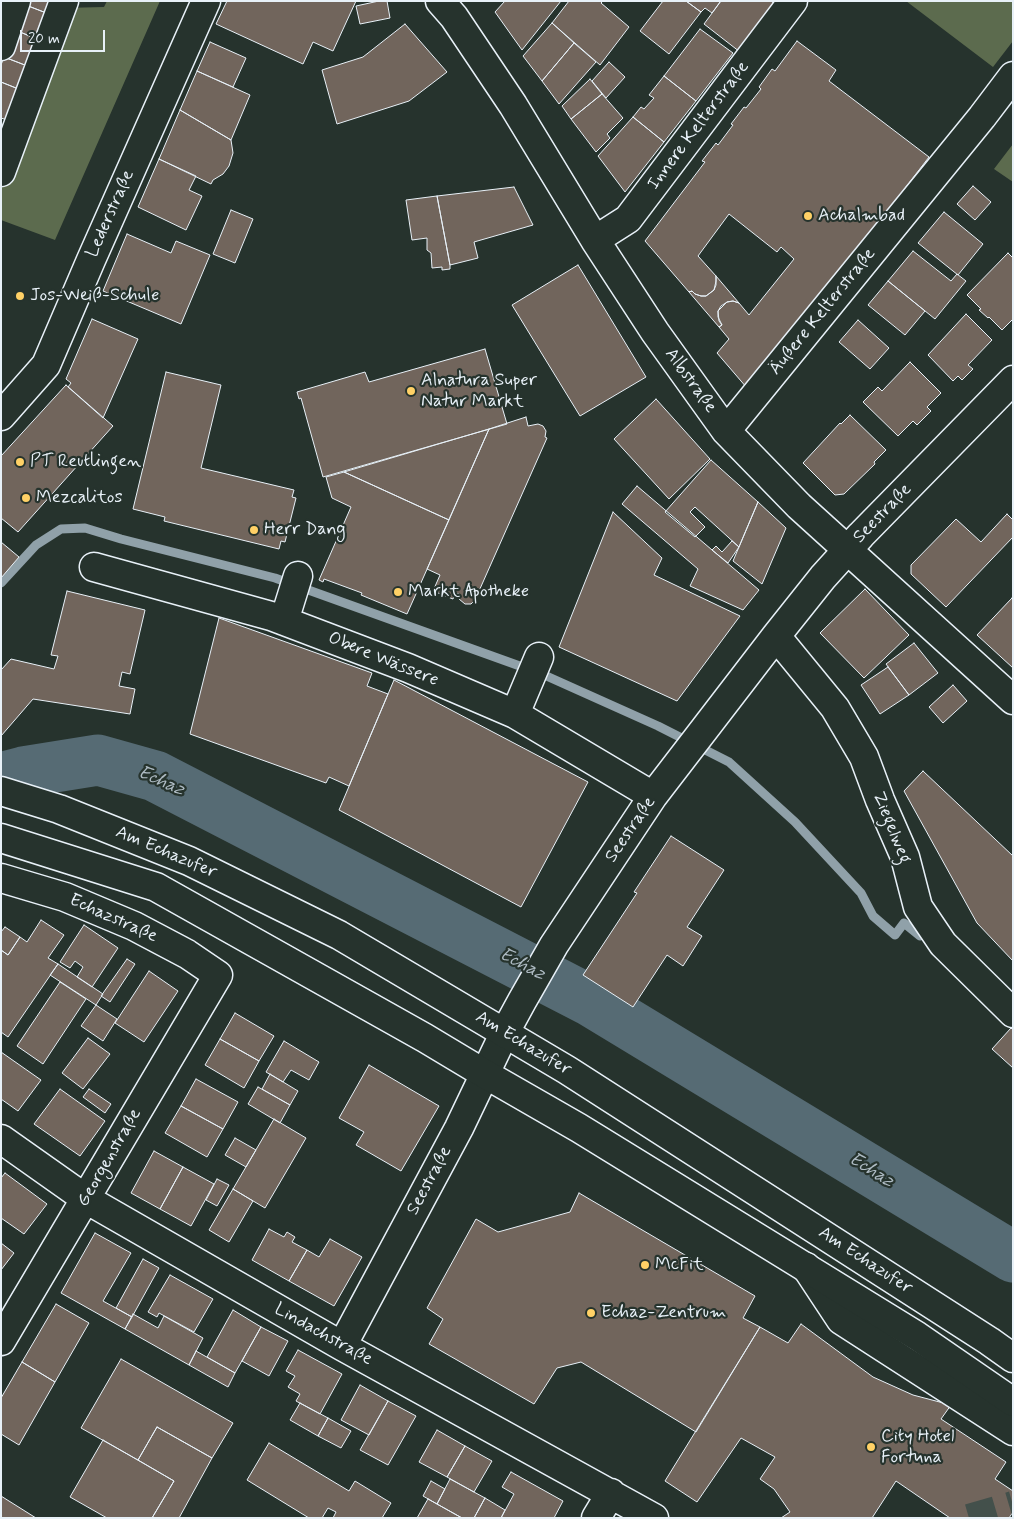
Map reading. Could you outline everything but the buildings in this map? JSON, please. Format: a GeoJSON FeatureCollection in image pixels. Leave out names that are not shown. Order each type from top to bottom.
{"type":"FeatureCollection","features":[{"type":"Feature","properties":{"kind":"street"},"geometry":{"type":"LineString","coordinates":[[1,46],[16,1]]}},
{"type":"Feature","properties":{"kind":"street"},"geometry":{"type":"LineString","coordinates":[[1,172],[64,1]]}},
{"type":"Feature","properties":{"kind":"street","name":"Lederstraße"},"geometry":{"type":"LineString","coordinates":[[1,416],[46,365],[206,1]]}},
{"type":"Feature","properties":{"kind":"street","name":"Albstraße"},"geometry":{"type":"LineString","coordinates":[[440,1],[454,17],[513,105],[595,240],[654,332],[726,431],[799,506],[1013,700]]}},
{"type":"Feature","properties":{"kind":"street","name":"Innere Kelterstraße"},"geometry":{"type":"LineString","coordinates":[[595,240],[628,219],[793,1]]}},
{"type":"Feature","properties":{"kind":"street","name":"Äußere Kelterstraße"},"geometry":{"type":"LineString","coordinates":[[726,431],[970,132],[1013,76]]}},
{"type":"Feature","properties":{"kind":"street","name":"Seestraße"},"geometry":{"type":"LineString","coordinates":[[342,1346],[459,1128],[484,1074],[522,1001],[554,945],[653,796],[823,577],[1013,380]]}},
{"type":"Feature","properties":{"kind":"street","name":"Obere Wässere"},"geometry":{"type":"LineString","coordinates":[[94,567],[271,616],[291,598],[408,668],[515,714],[653,796]]}},
{"type":"Feature","properties":{"kind":"street","name":"Ziegelweg"},"geometry":{"type":"LineString","coordinates":[[776,636],[835,708],[864,757],[880,800],[905,857],[918,907],[943,944],[1013,1013]]}},
{"type":"Feature","properties":{"kind":"street"},"geometry":{"type":"LineString","coordinates":[[515,714],[534,669]]}},
{"type":"Feature","properties":{"kind":"street","name":"Am Echazufer"},"geometry":{"type":"LineString","coordinates":[[1,791],[59,809],[189,861],[339,934],[576,1076],[1013,1358]]}},
{"type":"Feature","properties":{"kind":"street","name":"Am Echazufer"},"geometry":{"type":"LineString","coordinates":[[1,838],[156,887],[425,1038],[579,1128],[917,1336],[1013,1402]]}},
{"type":"Feature","properties":{"kind":"street","name":"Echazstraße"},"geometry":{"type":"LineString","coordinates":[[1,878],[65,896],[134,926],[187,954],[218,975]]}},
{"type":"Feature","properties":{"kind":"street","name":"Georgenstraße"},"geometry":{"type":"LineString","coordinates":[[1,1341],[218,975]]}},
{"type":"Feature","properties":{"kind":"street","name":"Lindachstraße"},"geometry":{"type":"LineString","coordinates":[[1,1138],[86,1199],[342,1346],[654,1518]]}},
{"type":"Feature","properties":{"kind":"street"},"geometry":{"type":"LineString","coordinates":[[806,1267],[841,1320],[1013,1431]]}},
{"type":"Feature","properties":{"kind":"street"},"geometry":{"type":"LineString","coordinates":[[596,1518],[611,1494]]}},
{"type":"Feature","properties":{"kind":"green space"},"geometry":{"type":"Polygon","coordinates":[[[107,1],[160,1],[55,240],[1,220],[1,175],[63,8],[104,7],[107,1]]]}},
{"type":"Feature","properties":{"kind":"green space"},"geometry":{"type":"Polygon","coordinates":[[[906,1],[1013,1],[1013,41],[993,67],[906,1]]]}},
{"type":"Feature","properties":{"kind":"green space"},"geometry":{"type":"Polygon","coordinates":[[[1013,144],[1013,182],[994,169],[1013,144]]]}},
{"type":"Feature","properties":{"kind":"waterway"},"geometry":{"type":"LineString","coordinates":[[1,583],[36,545],[61,529],[85,528],[275,578],[542,674],[658,726],[729,762],[795,822],[861,893],[873,916],[895,935],[904,923],[920,936]]}},
{"type":"Feature","properties":{"kind":"waterway"},"geometry":{"type":"LineString","coordinates":[[1,759],[23,772]]}},
{"type":"Feature","properties":{"kind":"waterway","name":"Echaz"},"geometry":{"type":"LineString","coordinates":[[1,778],[23,772],[98,760],[155,776],[589,1000],[1013,1257]]}},
{"type":"Feature","properties":{"kind":"tunnel"},"geometry":{"type":"LineString","coordinates":[[969,1518],[1013,1505]]}},
{"type":"Feature","properties":{"kind":"place","name":"Achalmbad"},"geometry":{"type":"Point","coordinates":[808,216]}},
{"type":"Feature","properties":{"kind":"place","name":"Jos-Weiß-Schule"},"geometry":{"type":"Point","coordinates":[20,296]}},
{"type":"Feature","properties":{"kind":"place","name":"Alnatura Super Natur Markt"},"geometry":{"type":"Point","coordinates":[411,391]}},
{"type":"Feature","properties":{"kind":"place","name":"PT Reutlingen"},"geometry":{"type":"Point","coordinates":[20,462]}},
{"type":"Feature","properties":{"kind":"place","name":"Mezcalitos"},"geometry":{"type":"Point","coordinates":[26,498]}},
{"type":"Feature","properties":{"kind":"place","name":"Herr Dang"},"geometry":{"type":"Point","coordinates":[254,530]}},
{"type":"Feature","properties":{"kind":"place","name":"Markt Apotheke"},"geometry":{"type":"Point","coordinates":[398,592]}},
{"type":"Feature","properties":{"kind":"place","name":"McFit"},"geometry":{"type":"Point","coordinates":[645,1265]}},
{"type":"Feature","properties":{"kind":"place","name":"Echaz-Zentrum"},"geometry":{"type":"Point","coordinates":[591,1313]}},
{"type":"Feature","properties":{"kind":"place","name":"City Hotel Fortuna"},"geometry":{"type":"Point","coordinates":[871,1447]}}]}
